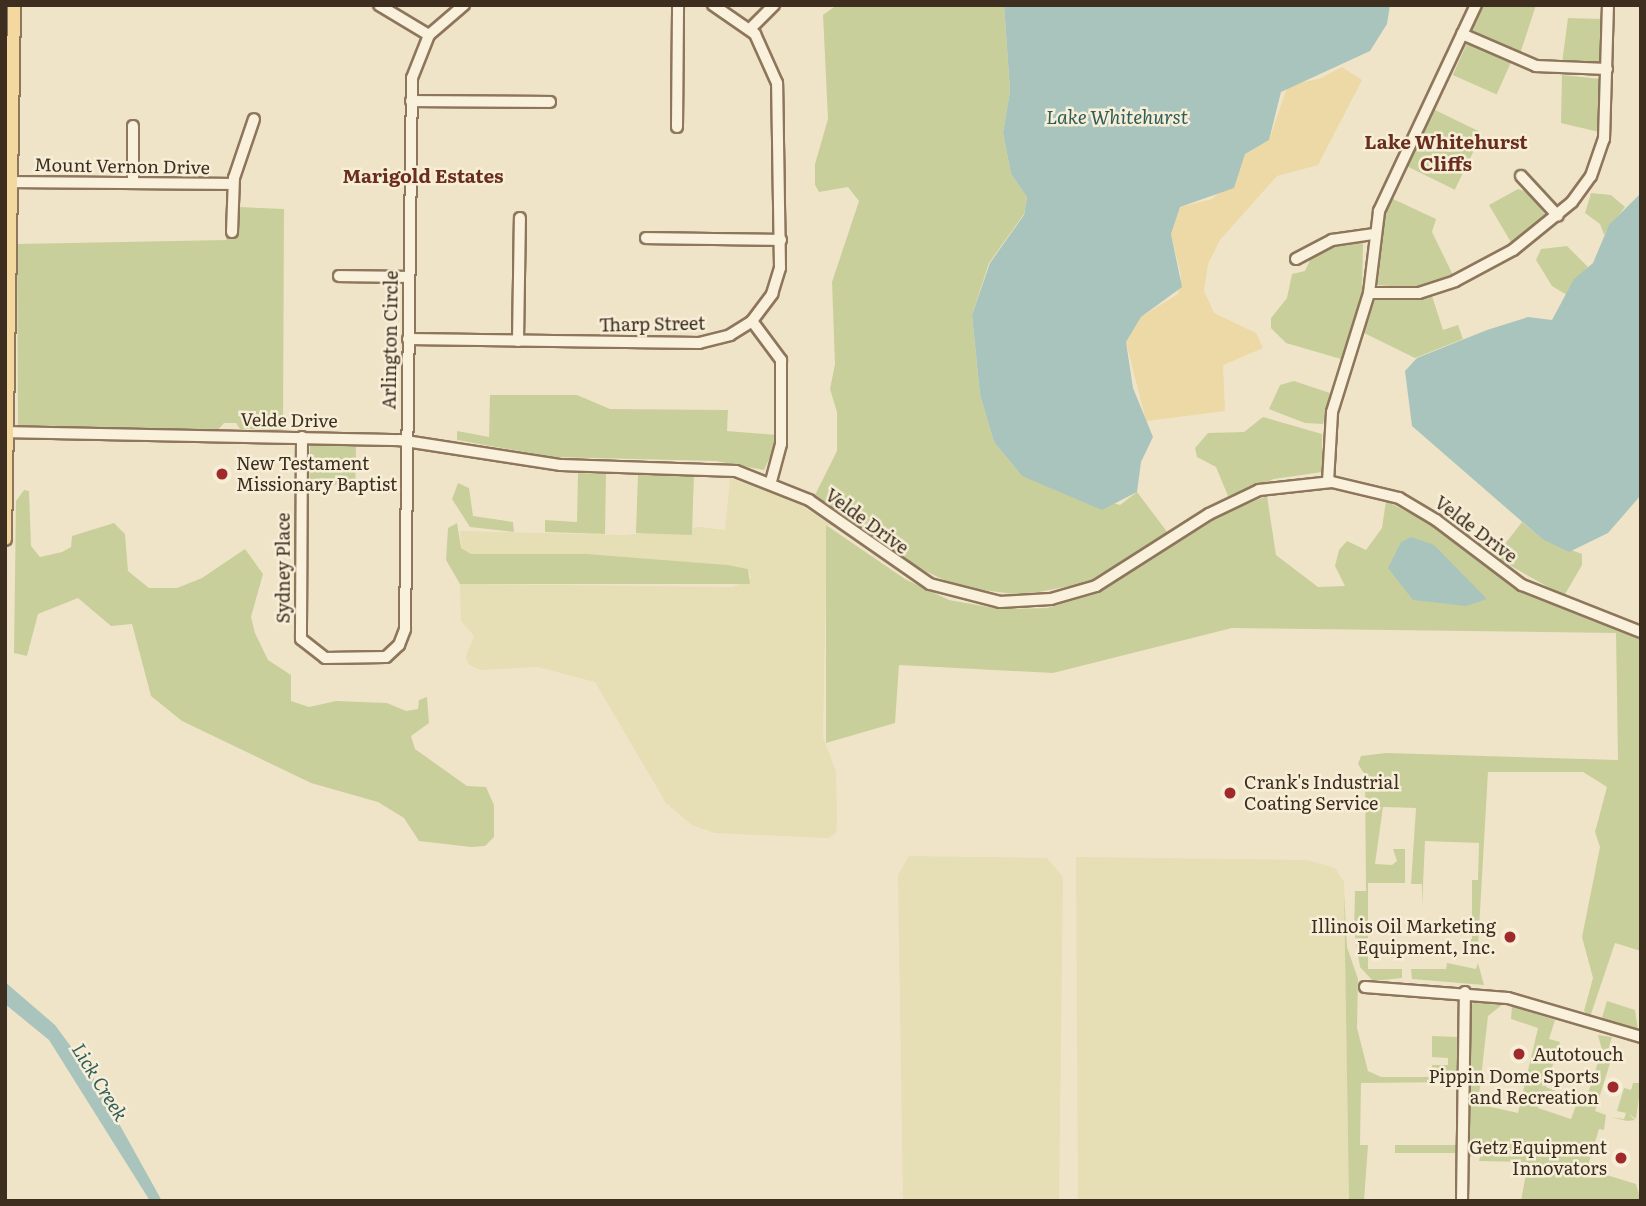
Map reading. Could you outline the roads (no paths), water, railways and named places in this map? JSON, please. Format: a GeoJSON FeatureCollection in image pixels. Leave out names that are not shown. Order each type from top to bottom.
{"type":"FeatureCollection","features":[{"type":"Feature","properties":{"kind":"main road"},"geometry":{"type":"LineString","coordinates":[[5,539],[14,5]]}},
{"type":"Feature","properties":{"kind":"street"},"geometry":{"type":"LineString","coordinates":[[380,5],[429,35]]}},
{"type":"Feature","properties":{"kind":"street","name":"Arlington Circle"},"geometry":{"type":"LineString","coordinates":[[354,659],[398,655],[405,629],[408,277],[414,65],[429,35],[464,5]]}},
{"type":"Feature","properties":{"kind":"street"},"geometry":{"type":"LineString","coordinates":[[677,127],[678,5]]}},
{"type":"Feature","properties":{"kind":"street"},"geometry":{"type":"LineString","coordinates":[[713,5],[750,29],[768,53],[777,83],[781,240],[777,281],[752,321],[781,360],[781,444],[771,481]]}},
{"type":"Feature","properties":{"kind":"street"},"geometry":{"type":"LineString","coordinates":[[750,29],[774,5]]}},
{"type":"Feature","properties":{"kind":"street"},"geometry":{"type":"LineString","coordinates":[[1328,482],[1336,394],[1369,293],[1373,234],[1382,204],[1476,5]]}},
{"type":"Feature","properties":{"kind":"street"},"geometry":{"type":"LineString","coordinates":[[1369,293],[1419,293],[1455,281],[1513,250],[1558,216],[1587,183],[1601,153],[1608,5]]}},
{"type":"Feature","properties":{"kind":"street"},"geometry":{"type":"LineString","coordinates":[[1462,34],[1536,66],[1607,69]]}},
{"type":"Feature","properties":{"kind":"street"},"geometry":{"type":"LineString","coordinates":[[411,101],[550,102]]}},
{"type":"Feature","properties":{"kind":"street"},"geometry":{"type":"LineString","coordinates":[[232,232],[233,184],[254,119]]}},
{"type":"Feature","properties":{"kind":"street"},"geometry":{"type":"LineString","coordinates":[[133,126],[133,183]]}},
{"type":"Feature","properties":{"kind":"street"},"geometry":{"type":"LineString","coordinates":[[1521,176],[1558,216]]}},
{"type":"Feature","properties":{"kind":"street","name":"Mount Vernon Drive"},"geometry":{"type":"LineString","coordinates":[[11,181],[233,184]]}},
{"type":"Feature","properties":{"kind":"street"},"geometry":{"type":"LineString","coordinates":[[518,341],[520,218]]}},
{"type":"Feature","properties":{"kind":"street"},"geometry":{"type":"LineString","coordinates":[[1296,259],[1332,240],[1373,234]]}},
{"type":"Feature","properties":{"kind":"street"},"geometry":{"type":"LineString","coordinates":[[646,238],[781,240]]}},
{"type":"Feature","properties":{"kind":"street"},"geometry":{"type":"LineString","coordinates":[[339,276],[408,277]]}},
{"type":"Feature","properties":{"kind":"street","name":"Tharp Street"},"geometry":{"type":"LineString","coordinates":[[408,340],[708,342],[752,321]]}},
{"type":"Feature","properties":{"kind":"street"},"geometry":{"type":"LineString","coordinates":[[230,423],[230,436]]}},
{"type":"Feature","properties":{"kind":"street","name":"Velde Drive"},"geometry":{"type":"LineString","coordinates":[[7,432],[407,440],[561,465],[715,469],[771,481],[809,500],[930,584],[1013,603],[1096,586],[1250,494],[1328,482],[1398,498],[1436,520],[1522,584],[1641,632]]}},
{"type":"Feature","properties":{"kind":"street","name":"Sydney Place"},"geometry":{"type":"LineString","coordinates":[[302,437],[300,634],[321,657],[354,659]]}},
{"type":"Feature","properties":{"kind":"street"},"geometry":{"type":"LineString","coordinates":[[1365,987],[1465,992],[1538,1005],[1641,1037]]}},
{"type":"Feature","properties":{"kind":"street"},"geometry":{"type":"LineString","coordinates":[[1462,1201],[1465,992]]}},
{"type":"Feature","properties":{"kind":"water","name":"Lake Whitehurst"},"geometry":{"type":"Polygon","coordinates":[[[1004,5],[1390,5],[1387,24],[1370,51],[1281,92],[1269,140],[1245,154],[1234,188],[1180,207],[1171,234],[1182,287],[1141,317],[1126,342],[1133,388],[1153,437],[1141,462],[1137,492],[1102,510],[1022,476],[994,442],[980,395],[972,315],[990,263],[1024,215],[1027,197],[1011,174],[1003,133],[1010,91],[1004,5]]]}},
{"type":"Feature","properties":{"kind":"water"},"geometry":{"type":"Polygon","coordinates":[[[1641,193],[1641,495],[1608,533],[1569,552],[1542,539],[1412,426],[1405,371],[1417,358],[1487,330],[1528,317],[1552,320],[1574,279],[1593,263],[1609,225],[1641,193]]]}},
{"type":"Feature","properties":{"kind":"water"},"geometry":{"type":"Polygon","coordinates":[[[1411,537],[1434,545],[1487,599],[1466,606],[1413,600],[1388,568],[1401,542],[1411,537]]]}},
{"type":"Feature","properties":{"kind":"water"},"geometry":{"type":"Polygon","coordinates":[[[5,982],[55,1025],[92,1075],[162,1201],[150,1201],[49,1040],[5,1004],[5,982]]]}},
{"type":"Feature","properties":{"kind":"place","name":"New Testament Missionary Baptist"},"geometry":{"type":"Point","coordinates":[222,474]}},
{"type":"Feature","properties":{"kind":"place","name":"Crank's Industrial Coating Service"},"geometry":{"type":"Point","coordinates":[1230,793]}},
{"type":"Feature","properties":{"kind":"place","name":"Illinois Oil Marketing Equipment, Inc."},"geometry":{"type":"Point","coordinates":[1510,937]}},
{"type":"Feature","properties":{"kind":"place","name":"Autotouch"},"geometry":{"type":"Point","coordinates":[1519,1054]}},
{"type":"Feature","properties":{"kind":"place","name":"Pippin Dome Sports and Recreation"},"geometry":{"type":"Point","coordinates":[1613,1087]}},
{"type":"Feature","properties":{"kind":"place","name":"Getz Equipment Innovators"},"geometry":{"type":"Point","coordinates":[1621,1158]}},
{"type":"Feature","properties":{"kind":"district","name":"Lake Whitehurst Cliffs"},"geometry":{"type":"Point","coordinates":[1446,153]}},
{"type":"Feature","properties":{"kind":"district","name":"Marigold Estates"},"geometry":{"type":"Point","coordinates":[423,176]}},
{"type":"Feature","properties":{"kind":"water label","name":"Lick Creek"},"geometry":{"type":"Point","coordinates":[100,1082]}}]}
